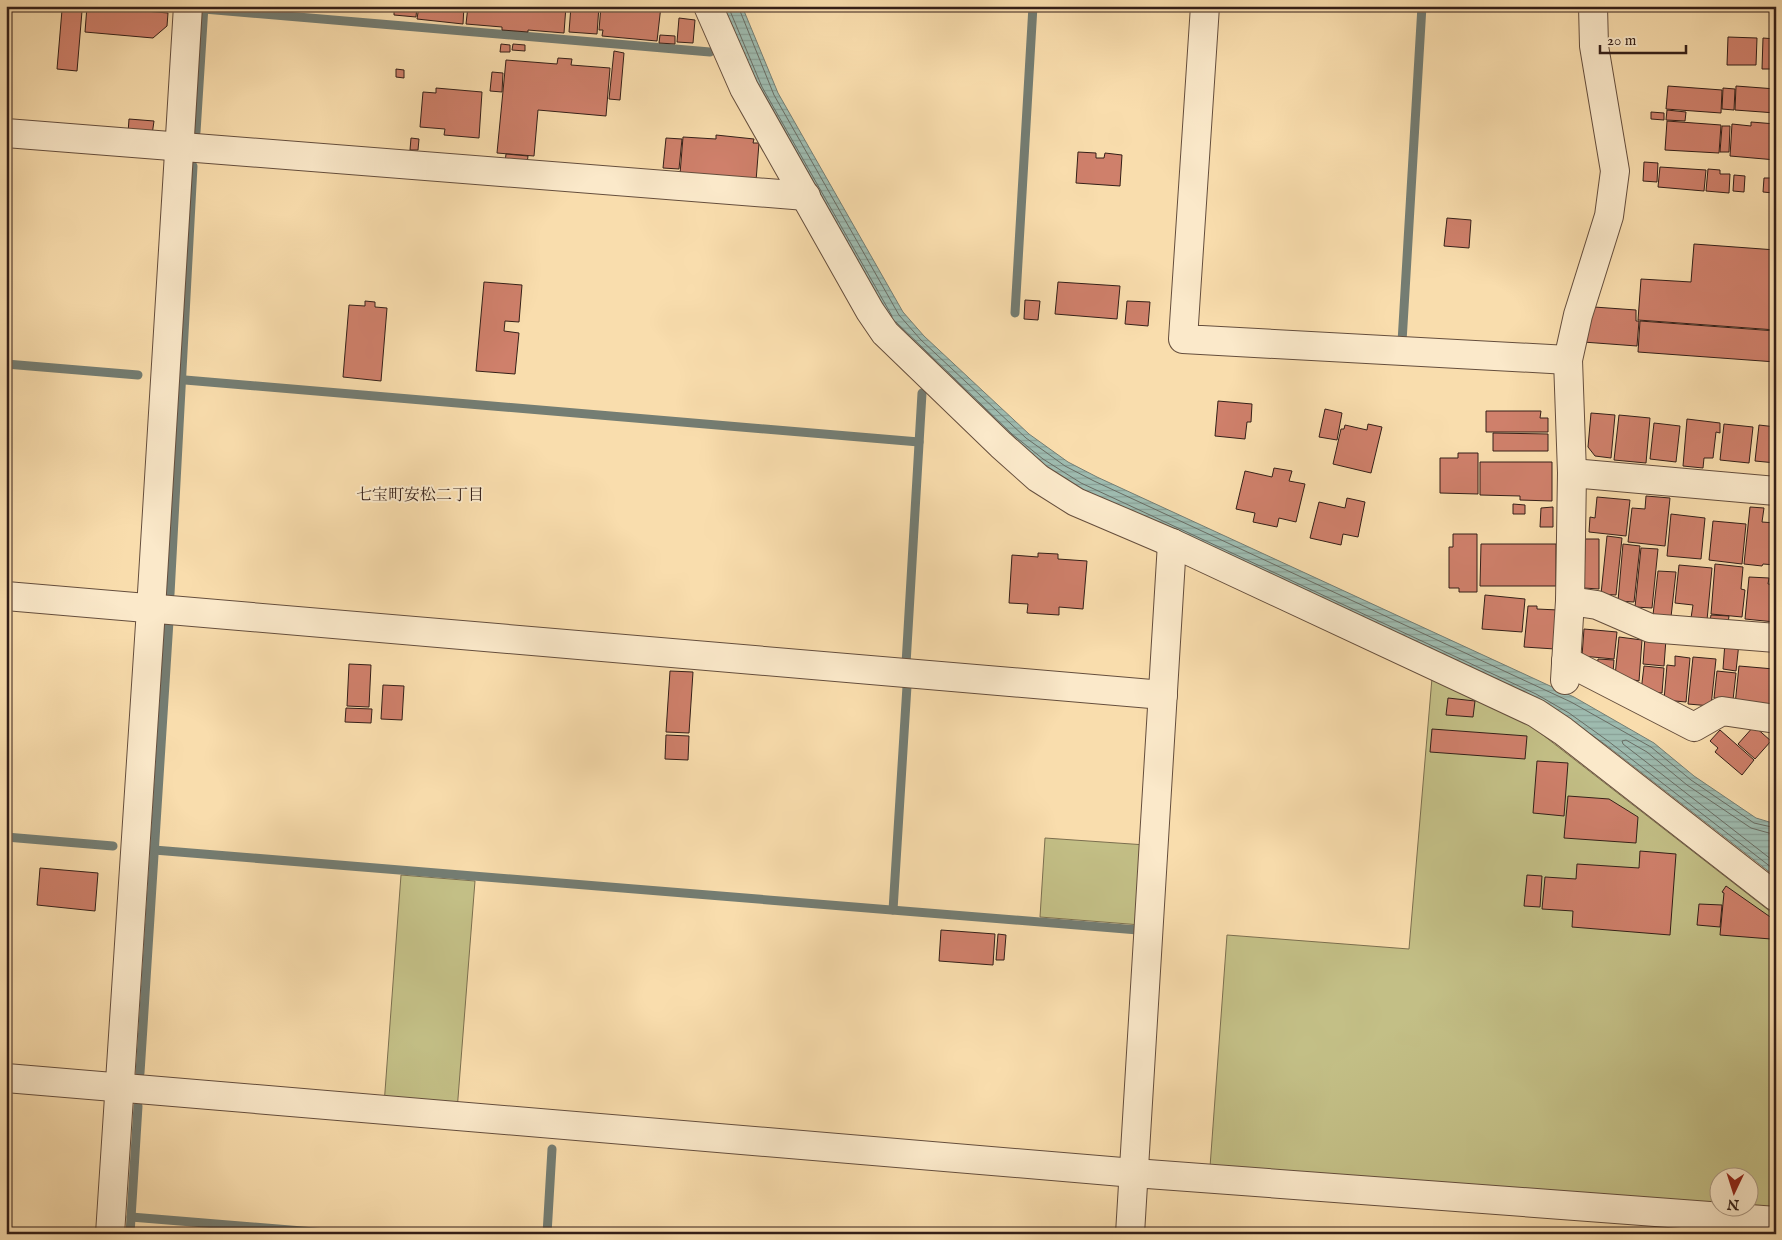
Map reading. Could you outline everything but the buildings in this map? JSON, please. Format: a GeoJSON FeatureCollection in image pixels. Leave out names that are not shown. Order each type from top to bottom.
{"type":"FeatureCollection","features":[{"type":"Feature","properties":{"kind":"street"},"geometry":{"type":"LineString","coordinates":[[110,1234],[188,6]]}},
{"type":"Feature","properties":{"kind":"street"},"geometry":{"type":"LineString","coordinates":[[708,6],[744,88],[870,311],[885,333],[1038,478],[1076,502],[1172,543],[1536,713],[1562,731],[1776,897]]}},
{"type":"Feature","properties":{"kind":"street"},"geometry":{"type":"LineString","coordinates":[[1205,6],[1183,339],[1568,360]]}},
{"type":"Feature","properties":{"kind":"street"},"geometry":{"type":"LineString","coordinates":[[1592,6],[1594,46],[1615,171],[1609,216],[1578,315],[1568,360],[1572,473],[1570,601],[1566,671],[1694,726],[1722,711],[1776,719]]}},
{"type":"Feature","properties":{"kind":"street"},"geometry":{"type":"LineString","coordinates":[[6,133],[806,196]]}},
{"type":"Feature","properties":{"kind":"street"},"geometry":{"type":"LineString","coordinates":[[1572,473],[1776,491]]}},
{"type":"Feature","properties":{"kind":"street"},"geometry":{"type":"LineString","coordinates":[[1130,1234],[1172,543]]}},
{"type":"Feature","properties":{"kind":"street"},"geometry":{"type":"LineString","coordinates":[[6,596],[1163,695]]}},
{"type":"Feature","properties":{"kind":"street"},"geometry":{"type":"LineString","coordinates":[[1570,601],[1597,605],[1650,628],[1776,638]]}},
{"type":"Feature","properties":{"kind":"street"},"geometry":{"type":"LineString","coordinates":[[6,1078],[1134,1173],[1776,1221]]}},
{"type":"Feature","properties":{"kind":"shaded area"},"geometry":{"type":"Polygon","coordinates":[[[1432,678],[1521,718],[1776,916],[1776,1211],[1760,1209],[1760,1168],[1710,1168],[1710,1206],[1210,1167],[1227,935],[1409,949],[1432,678]]]}},
{"type":"Feature","properties":{"kind":"shaded area"},"geometry":{"type":"Polygon","coordinates":[[[1045,838],[1146,845],[1141,925],[1040,917],[1045,838]]]}},
{"type":"Feature","properties":{"kind":"shaded area"},"geometry":{"type":"Polygon","coordinates":[[[401,875],[475,881],[457,1111],[384,1105],[401,875]]]}},
{"type":"Feature","properties":{"kind":"water"},"geometry":{"type":"Polygon","coordinates":[[[722,6],[742,6],[778,93],[903,312],[924,336],[1029,434],[1068,462],[1097,477],[1574,697],[1654,743],[1694,776],[1756,818],[1776,824],[1776,877],[1606,745],[1566,717],[1534,699],[1079,488],[1040,463],[890,324],[757,89],[722,6]]]}},
{"type":"Feature","properties":{"kind":"waterway"},"geometry":{"type":"LineString","coordinates":[[196,132],[204,6]]}},
{"type":"Feature","properties":{"kind":"waterway"},"geometry":{"type":"LineString","coordinates":[[1015,313],[1033,6]]}},
{"type":"Feature","properties":{"kind":"waterway"},"geometry":{"type":"LineString","coordinates":[[1402,342],[1422,6]]}},
{"type":"Feature","properties":{"kind":"waterway"},"geometry":{"type":"LineString","coordinates":[[204,9],[710,52]]}},
{"type":"Feature","properties":{"kind":"waterway"},"geometry":{"type":"LineString","coordinates":[[170,594],[193,166]]}},
{"type":"Feature","properties":{"kind":"waterway"},"geometry":{"type":"LineString","coordinates":[[6,364],[138,375]]}},
{"type":"Feature","properties":{"kind":"waterway"},"geometry":{"type":"LineString","coordinates":[[185,380],[919,442]]}},
{"type":"Feature","properties":{"kind":"waterway"},"geometry":{"type":"LineString","coordinates":[[906,664],[922,393]]}},
{"type":"Feature","properties":{"kind":"waterway"},"geometry":{"type":"LineString","coordinates":[[140,1073],[169,621]]}},
{"type":"Feature","properties":{"kind":"waterway"},"geometry":{"type":"LineString","coordinates":[[893,910],[907,686]]}},
{"type":"Feature","properties":{"kind":"waterway"},"geometry":{"type":"LineString","coordinates":[[6,837],[113,846]]}},
{"type":"Feature","properties":{"kind":"waterway"},"geometry":{"type":"LineString","coordinates":[[154,850],[1138,930]]}},
{"type":"Feature","properties":{"kind":"waterway"},"geometry":{"type":"LineString","coordinates":[[130,1234],[138,1106]]}},
{"type":"Feature","properties":{"kind":"waterway"},"geometry":{"type":"LineString","coordinates":[[547,1234],[552,1149]]}},
{"type":"Feature","properties":{"kind":"waterway"},"geometry":{"type":"LineString","coordinates":[[131,1217],[339,1234]]}},
{"type":"Feature","properties":{"kind":"district","name":"七宝町安松二丁目"},"geometry":{"type":"Point","coordinates":[420,494]}}]}
